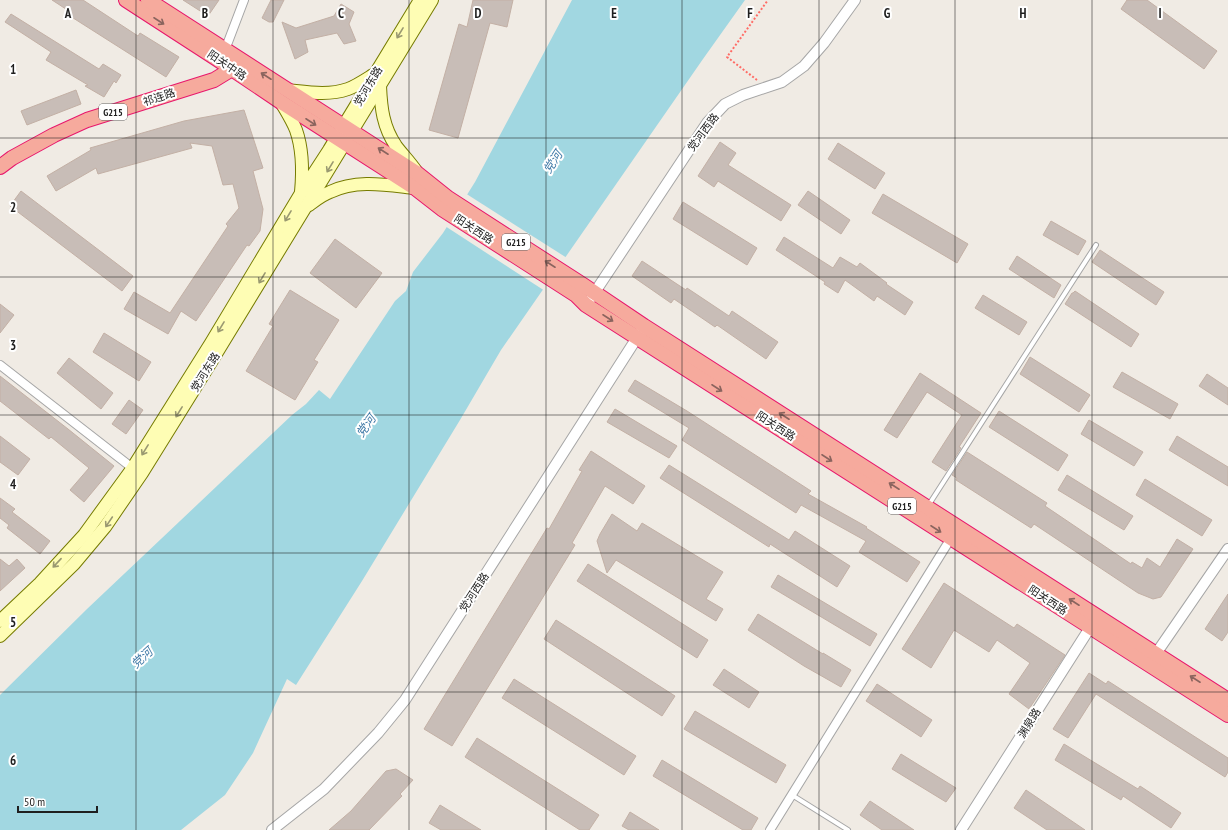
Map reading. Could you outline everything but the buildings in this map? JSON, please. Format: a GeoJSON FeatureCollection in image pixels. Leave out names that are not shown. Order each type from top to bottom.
{"type":"FeatureCollection","features":[{"type":"Feature","properties":{"kind":"highway","name":"阳关中路"},"geometry":{"type":"LineString","coordinates":[[126,0],[232,69],[284,96],[339,131]]}},
{"type":"Feature","properties":{"kind":"highway","name":"阳关中路"},"geometry":{"type":"LineString","coordinates":[[148,0],[226,50],[284,96]]}},
{"type":"Feature","properties":{"kind":"highway","name":"祁连路"},"geometry":{"type":"LineString","coordinates":[[0,167],[12,158],[54,135],[87,120],[214,80],[232,69]]}},
{"type":"Feature","properties":{"kind":"highway","name":"阳关西路"},"geometry":{"type":"LineString","coordinates":[[339,131],[418,174],[445,203]]}},
{"type":"Feature","properties":{"kind":"highway","name":"阳关西路"},"geometry":{"type":"LineString","coordinates":[[339,131],[415,188],[445,203],[585,294],[640,332],[1152,659],[1228,700]]}},
{"type":"Feature","properties":{"kind":"highway","name":"阳关西路"},"geometry":{"type":"LineString","coordinates":[[924,513],[951,538],[1094,622]]}},
{"type":"Feature","properties":{"kind":"highway","name":"阳关西路"},"geometry":{"type":"LineString","coordinates":[[1152,659],[1228,716]]}},
{"type":"Feature","properties":{"kind":"main road","name":"党河东路"},"geometry":{"type":"LineString","coordinates":[[0,636],[74,564],[105,527],[215,336],[420,0]]}},
{"type":"Feature","properties":{"kind":"main road","name":"党河东路"},"geometry":{"type":"LineString","coordinates":[[0,621],[40,583],[84,535],[137,471],[306,206],[339,131],[380,86],[432,0]]}},
{"type":"Feature","properties":{"kind":"main road"},"geometry":{"type":"LineString","coordinates":[[302,193],[303,165],[300,146],[296,129],[284,96],[336,92],[348,89],[375,74]]}},
{"type":"Feature","properties":{"kind":"main road"},"geometry":{"type":"LineString","coordinates":[[380,86],[381,109],[385,124],[396,146],[418,174]]}},
{"type":"Feature","properties":{"kind":"main road"},"geometry":{"type":"LineString","coordinates":[[306,206],[330,192],[352,185],[370,183],[415,188]]}},
{"type":"Feature","properties":{"kind":"street"},"geometry":{"type":"LineString","coordinates":[[226,50],[244,0]]}},
{"type":"Feature","properties":{"kind":"street","name":"党河西路"},"geometry":{"type":"LineString","coordinates":[[585,294],[707,124],[725,104],[743,95],[782,82],[804,66],[824,43],[855,0]]}},
{"type":"Feature","properties":{"kind":"street","name":"党河西路"},"geometry":{"type":"LineString","coordinates":[[272,830],[324,789],[378,733],[405,700],[640,332]]}},
{"type":"Feature","properties":{"kind":"street"},"geometry":{"type":"LineString","coordinates":[[0,365],[137,471]]}},
{"type":"Feature","properties":{"kind":"street"},"geometry":{"type":"LineString","coordinates":[[770,830],[951,538]]}},
{"type":"Feature","properties":{"kind":"street"},"geometry":{"type":"LineString","coordinates":[[1152,659],[1228,550]]}},
{"type":"Feature","properties":{"kind":"street","name":"渊泉路"},"geometry":{"type":"LineString","coordinates":[[961,830],[1094,622]]}},
{"type":"Feature","properties":{"kind":"lane"},"geometry":{"type":"LineString","coordinates":[[924,513],[1096,245]]}},
{"type":"Feature","properties":{"kind":"lane"},"geometry":{"type":"LineString","coordinates":[[792,795],[848,830]]}},
{"type":"Feature","properties":{"kind":"path"},"geometry":{"type":"LineString","coordinates":[[766,87],[727,57],[768,0]]}},
{"type":"Feature","properties":{"kind":"water","name":"党河"},"geometry":{"type":"Polygon","coordinates":[[[572,0],[745,0],[501,350],[362,581],[296,685],[287,679],[253,753],[225,795],[181,830],[0,830],[0,695],[87,609],[292,415],[306,404],[319,390],[330,399],[395,301],[406,291],[413,272],[443,233],[475,182],[572,0]]]}},
{"type":"Feature","properties":{"kind":"pier"},"geometry":{"type":"Polygon","coordinates":[[[465,193],[567,258],[545,291],[445,226],[465,193]]]}}]}
